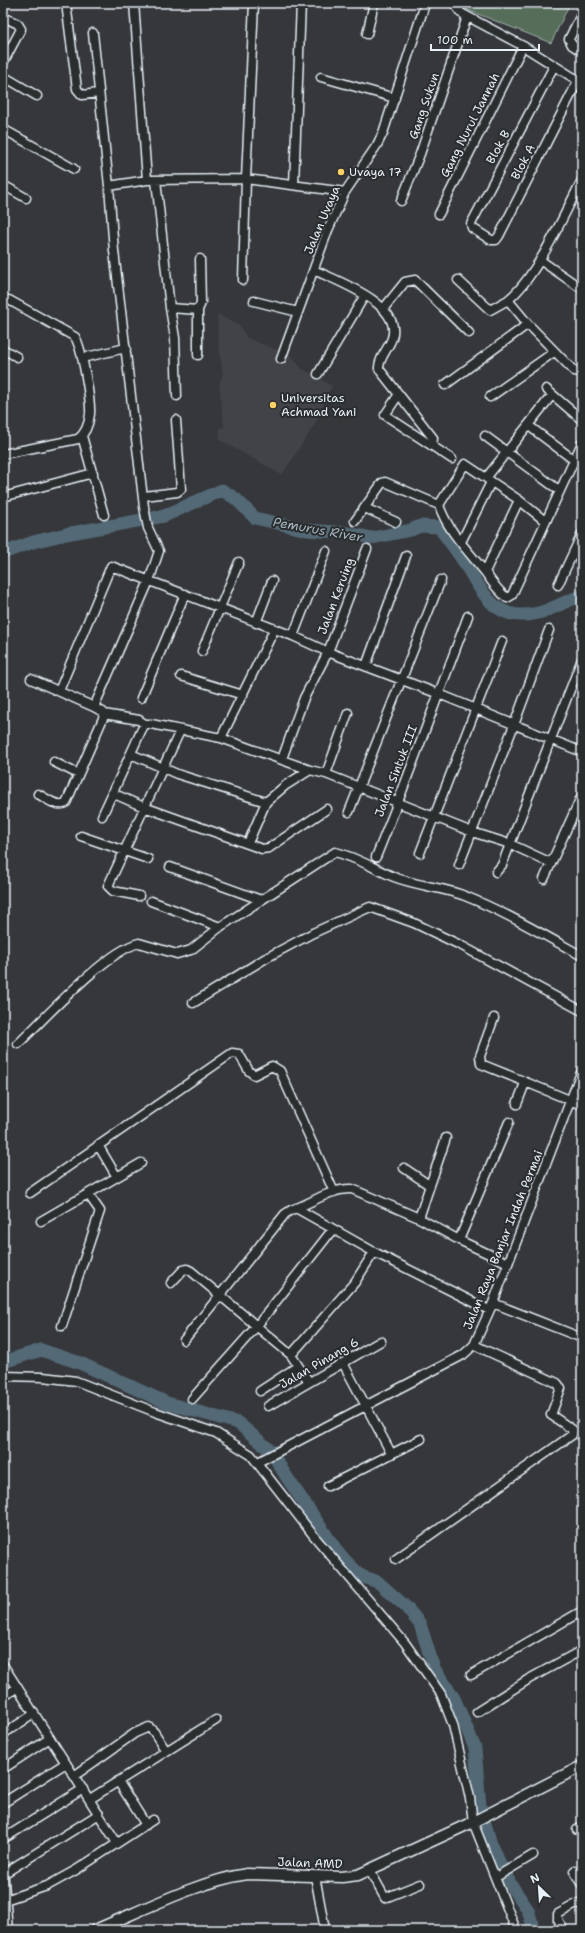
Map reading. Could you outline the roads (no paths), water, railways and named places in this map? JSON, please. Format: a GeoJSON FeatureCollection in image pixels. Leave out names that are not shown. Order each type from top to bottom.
{"type":"FeatureCollection","features":[{"type":"Feature","properties":{"kind":"street"},"geometry":{"type":"LineString","coordinates":[[66,3],[77,89],[82,95],[99,93]]}},
{"type":"Feature","properties":{"kind":"street"},"geometry":{"type":"LineString","coordinates":[[134,3],[147,180]]}},
{"type":"Feature","properties":{"kind":"street"},"geometry":{"type":"LineString","coordinates":[[243,280],[254,3]]}},
{"type":"Feature","properties":{"kind":"street"},"geometry":{"type":"LineString","coordinates":[[294,185],[301,3]]}},
{"type":"Feature","properties":{"kind":"street"},"geometry":{"type":"LineString","coordinates":[[367,34],[374,3]]}},
{"type":"Feature","properties":{"kind":"street","name":"Jalan Uvaya"},"geometry":{"type":"LineString","coordinates":[[281,359],[328,230],[345,192],[377,145],[386,125],[426,3]]}},
{"type":"Feature","properties":{"kind":"street"},"geometry":{"type":"LineString","coordinates":[[454,3],[457,10],[467,17],[523,46],[580,82]]}},
{"type":"Feature","properties":{"kind":"street"},"geometry":{"type":"LineString","coordinates":[[582,13],[569,39],[572,45],[582,51]]}},
{"type":"Feature","properties":{"kind":"street"},"geometry":{"type":"LineString","coordinates":[[3,16],[18,24],[21,29],[3,63]]}},
{"type":"Feature","properties":{"kind":"street","name":"Gang Sukun"},"geometry":{"type":"LineString","coordinates":[[401,201],[420,154],[467,17]]}},
{"type":"Feature","properties":{"kind":"street"},"geometry":{"type":"LineString","coordinates":[[92,33],[110,186],[114,251],[144,496],[144,508],[148,528],[159,551],[149,581],[94,707]]}},
{"type":"Feature","properties":{"kind":"street","name":"Gang Nurul Jannah"},"geometry":{"type":"LineString","coordinates":[[439,214],[523,46]]}},
{"type":"Feature","properties":{"kind":"street","name":"Blok B"},"geometry":{"type":"LineString","coordinates":[[482,235],[471,227],[472,221],[554,66]]}},
{"type":"Feature","properties":{"kind":"street"},"geometry":{"type":"LineString","coordinates":[[3,76],[37,96]]}},
{"type":"Feature","properties":{"kind":"street"},"geometry":{"type":"LineString","coordinates":[[321,77],[395,98]]}},
{"type":"Feature","properties":{"kind":"street","name":"Blok A"},"geometry":{"type":"LineString","coordinates":[[482,235],[494,240],[499,236],[580,82]]}},
{"type":"Feature","properties":{"kind":"street"},"geometry":{"type":"LineString","coordinates":[[3,129],[74,169]]}},
{"type":"Feature","properties":{"kind":"street"},"geometry":{"type":"LineString","coordinates":[[110,186],[147,180],[246,179],[345,192]]}},
{"type":"Feature","properties":{"kind":"street"},"geometry":{"type":"LineString","coordinates":[[156,180],[170,308],[175,338],[177,396]]}},
{"type":"Feature","properties":{"kind":"street"},"geometry":{"type":"LineString","coordinates":[[458,280],[490,310],[508,300],[520,289],[540,260],[582,180]]}},
{"type":"Feature","properties":{"kind":"street"},"geometry":{"type":"LineString","coordinates":[[3,185],[26,198]]}},
{"type":"Feature","properties":{"kind":"street"},"geometry":{"type":"LineString","coordinates":[[198,355],[198,310],[201,302],[200,259]]}},
{"type":"Feature","properties":{"kind":"street"},"geometry":{"type":"LineString","coordinates":[[540,260],[582,288]]}},
{"type":"Feature","properties":{"kind":"street"},"geometry":{"type":"LineString","coordinates":[[314,270],[365,295],[384,308],[390,317],[393,330],[392,338],[380,361],[379,370],[432,438],[432,446]]}},
{"type":"Feature","properties":{"kind":"street"},"geometry":{"type":"LineString","coordinates":[[384,308],[405,282],[415,280],[470,333]]}},
{"type":"Feature","properties":{"kind":"street"},"geometry":{"type":"LineString","coordinates":[[318,374],[365,295]]}},
{"type":"Feature","properties":{"kind":"street"},"geometry":{"type":"LineString","coordinates":[[3,300],[9,300],[73,334],[77,340],[82,358],[90,408],[88,421],[82,436],[104,514]]}},
{"type":"Feature","properties":{"kind":"street"},"geometry":{"type":"LineString","coordinates":[[508,300],[554,352],[574,371],[582,372]]}},
{"type":"Feature","properties":{"kind":"street"},"geometry":{"type":"LineString","coordinates":[[254,301],[298,312]]}},
{"type":"Feature","properties":{"kind":"street"},"geometry":{"type":"LineString","coordinates":[[170,308],[198,310]]}},
{"type":"Feature","properties":{"kind":"street"},"geometry":{"type":"LineString","coordinates":[[445,385],[528,324]]}},
{"type":"Feature","properties":{"kind":"street"},"geometry":{"type":"LineString","coordinates":[[82,358],[126,348]]}},
{"type":"Feature","properties":{"kind":"street"},"geometry":{"type":"LineString","coordinates":[[3,349],[17,357]]}},
{"type":"Feature","properties":{"kind":"street"},"geometry":{"type":"LineString","coordinates":[[490,397],[554,352]]}},
{"type":"Feature","properties":{"kind":"street"},"geometry":{"type":"LineString","coordinates":[[546,389],[552,396],[582,420]]}},
{"type":"Feature","properties":{"kind":"street"},"geometry":{"type":"LineString","coordinates":[[399,394],[385,415],[452,459]]}},
{"type":"Feature","properties":{"kind":"street"},"geometry":{"type":"LineString","coordinates":[[461,542],[488,480],[507,453],[552,396]]}},
{"type":"Feature","properties":{"kind":"street"},"geometry":{"type":"LineString","coordinates":[[144,496],[177,492],[181,489],[176,420]]}},
{"type":"Feature","properties":{"kind":"street"},"geometry":{"type":"LineString","coordinates":[[529,426],[574,460]]}},
{"type":"Feature","properties":{"kind":"street"},"geometry":{"type":"LineString","coordinates":[[3,454],[74,440],[82,436]]}},
{"type":"Feature","properties":{"kind":"street"},"geometry":{"type":"LineString","coordinates":[[485,436],[560,491]]}},
{"type":"Feature","properties":{"kind":"street"},"geometry":{"type":"LineString","coordinates":[[355,521],[382,483],[385,482],[439,505],[444,517],[461,542],[504,596],[509,598],[512,595],[582,443]]}},
{"type":"Feature","properties":{"kind":"street"},"geometry":{"type":"LineString","coordinates":[[439,505],[465,464],[518,500],[545,521]]}},
{"type":"Feature","properties":{"kind":"street"},"geometry":{"type":"LineString","coordinates":[[3,497],[93,473]]}},
{"type":"Feature","properties":{"kind":"street"},"geometry":{"type":"LineString","coordinates":[[485,572],[518,500]]}},
{"type":"Feature","properties":{"kind":"street"},"geometry":{"type":"LineString","coordinates":[[365,508],[396,522]]}},
{"type":"Feature","properties":{"kind":"street"},"geometry":{"type":"LineString","coordinates":[[558,585],[582,534]]}},
{"type":"Feature","properties":{"kind":"street","name":"Jalan Keruing"},"geometry":{"type":"LineString","coordinates":[[282,760],[304,698],[328,652],[367,550]]}},
{"type":"Feature","properties":{"kind":"street"},"geometry":{"type":"LineString","coordinates":[[293,636],[326,551]]}},
{"type":"Feature","properties":{"kind":"street"},"geometry":{"type":"LineString","coordinates":[[366,666],[406,556]]}},
{"type":"Feature","properties":{"kind":"street"},"geometry":{"type":"LineString","coordinates":[[202,651],[239,562]]}},
{"type":"Feature","properties":{"kind":"street"},"geometry":{"type":"LineString","coordinates":[[59,692],[111,566],[274,630],[293,636],[328,652],[439,694],[582,752]]}},
{"type":"Feature","properties":{"kind":"street"},"geometry":{"type":"LineString","coordinates":[[349,812],[441,580]]}},
{"type":"Feature","properties":{"kind":"street"},"geometry":{"type":"LineString","coordinates":[[256,623],[272,581]]}},
{"type":"Feature","properties":{"kind":"street"},"geometry":{"type":"LineString","coordinates":[[141,698],[185,594]]}},
{"type":"Feature","properties":{"kind":"street","name":"Jalan Sintuk III"},"geometry":{"type":"LineString","coordinates":[[376,857],[468,616]]}},
{"type":"Feature","properties":{"kind":"street"},"geometry":{"type":"LineString","coordinates":[[221,738],[274,630]]}},
{"type":"Feature","properties":{"kind":"street"},"geometry":{"type":"LineString","coordinates":[[459,865],[514,725],[549,630]]}},
{"type":"Feature","properties":{"kind":"street"},"geometry":{"type":"LineString","coordinates":[[420,853],[502,641]]}},
{"type":"Feature","properties":{"kind":"street"},"geometry":{"type":"LineString","coordinates":[[496,872],[502,865],[582,659]]}},
{"type":"Feature","properties":{"kind":"street"},"geometry":{"type":"LineString","coordinates":[[181,676],[243,695]]}},
{"type":"Feature","properties":{"kind":"street"},"geometry":{"type":"LineString","coordinates":[[31,679],[94,707],[104,714],[139,720],[145,724],[221,738],[310,770],[326,774],[472,832],[510,844],[551,863]]}},
{"type":"Feature","properties":{"kind":"street"},"geometry":{"type":"LineString","coordinates":[[326,774],[348,713]]}},
{"type":"Feature","properties":{"kind":"street"},"geometry":{"type":"LineString","coordinates":[[38,794],[57,804],[64,804],[104,719],[104,714]]}},
{"type":"Feature","properties":{"kind":"street"},"geometry":{"type":"LineString","coordinates":[[102,816],[145,724]]}},
{"type":"Feature","properties":{"kind":"street"},"geometry":{"type":"LineString","coordinates":[[139,896],[113,891],[109,888],[124,850],[180,731]]}},
{"type":"Feature","properties":{"kind":"street"},"geometry":{"type":"LineString","coordinates":[[131,754],[162,768],[266,802]]}},
{"type":"Feature","properties":{"kind":"street"},"geometry":{"type":"LineString","coordinates":[[54,762],[78,774]]}},
{"type":"Feature","properties":{"kind":"street"},"geometry":{"type":"LineString","coordinates":[[248,843],[266,802],[286,785],[310,770]]}},
{"type":"Feature","properties":{"kind":"street"},"geometry":{"type":"LineString","coordinates":[[112,793],[144,807],[262,849],[269,848],[327,810]]}},
{"type":"Feature","properties":{"kind":"street"},"geometry":{"type":"LineString","coordinates":[[544,879],[582,795]]}},
{"type":"Feature","properties":{"kind":"street"},"geometry":{"type":"LineString","coordinates":[[82,836],[148,859]]}},
{"type":"Feature","properties":{"kind":"street"},"geometry":{"type":"LineString","coordinates":[[18,1044],[74,990],[126,948],[139,943],[177,954],[191,950],[220,927],[335,852],[395,877],[445,889],[466,896],[582,956]]}},
{"type":"Feature","properties":{"kind":"street"},"geometry":{"type":"LineString","coordinates":[[170,867],[261,900]]}},
{"type":"Feature","properties":{"kind":"street"},"geometry":{"type":"LineString","coordinates":[[150,901],[220,927]]}},
{"type":"Feature","properties":{"kind":"street"},"geometry":{"type":"LineString","coordinates":[[193,1004],[266,958],[313,933],[370,907],[414,923],[455,943],[582,1011]]}},
{"type":"Feature","properties":{"kind":"street"},"geometry":{"type":"LineString","coordinates":[[494,1018],[480,1056],[480,1062],[483,1065],[582,1105]]}},
{"type":"Feature","properties":{"kind":"street"},"geometry":{"type":"LineString","coordinates":[[30,1194],[98,1145],[232,1053],[239,1054],[251,1073],[254,1075],[272,1066],[280,1071],[334,1192]]}},
{"type":"Feature","properties":{"kind":"street","name":"Jalan Raya Banjar Indah Permai"},"geometry":{"type":"LineString","coordinates":[[261,1461],[463,1355],[474,1345],[491,1307],[582,1070]]}},
{"type":"Feature","properties":{"kind":"street"},"geometry":{"type":"LineString","coordinates":[[517,1104],[526,1083]]}},
{"type":"Feature","properties":{"kind":"street"},"geometry":{"type":"LineString","coordinates":[[459,1240],[509,1122]]}},
{"type":"Feature","properties":{"kind":"street"},"geometry":{"type":"LineString","coordinates":[[419,1218],[446,1138]]}},
{"type":"Feature","properties":{"kind":"street"},"geometry":{"type":"LineString","coordinates":[[98,1145],[117,1177]]}},
{"type":"Feature","properties":{"kind":"street"},"geometry":{"type":"LineString","coordinates":[[41,1221],[141,1163]]}},
{"type":"Feature","properties":{"kind":"street"},"geometry":{"type":"LineString","coordinates":[[404,1168],[429,1185]]}},
{"type":"Feature","properties":{"kind":"street"},"geometry":{"type":"LineString","coordinates":[[184,1340],[285,1214],[296,1208],[346,1188],[356,1190],[419,1218],[459,1240],[508,1263]]}},
{"type":"Feature","properties":{"kind":"street"},"geometry":{"type":"LineString","coordinates":[[62,1326],[100,1211],[88,1194]]}},
{"type":"Feature","properties":{"kind":"street"},"geometry":{"type":"LineString","coordinates":[[296,1208],[374,1252],[491,1307],[582,1338]]}},
{"type":"Feature","properties":{"kind":"street"},"geometry":{"type":"LineString","coordinates":[[192,1399],[256,1327],[333,1229]]}},
{"type":"Feature","properties":{"kind":"street"},"geometry":{"type":"LineString","coordinates":[[291,1355],[355,1282],[374,1252]]}},
{"type":"Feature","properties":{"kind":"street"},"geometry":{"type":"LineString","coordinates":[[171,1283],[183,1270],[187,1269],[291,1355],[309,1382]]}},
{"type":"Feature","properties":{"kind":"street","name":"Jalan Pinang 6"},"geometry":{"type":"LineString","coordinates":[[268,1406],[381,1341]]}},
{"type":"Feature","properties":{"kind":"street"},"geometry":{"type":"LineString","coordinates":[[396,1559],[572,1435],[573,1430],[551,1415],[561,1388],[557,1382],[474,1345]]}},
{"type":"Feature","properties":{"kind":"street"},"geometry":{"type":"LineString","coordinates":[[342,1363],[391,1453]]}},
{"type":"Feature","properties":{"kind":"street"},"geometry":{"type":"LineString","coordinates":[[260,1391],[298,1366]]}},
{"type":"Feature","properties":{"kind":"street"},"geometry":{"type":"LineString","coordinates":[[3,1376],[43,1377],[76,1381],[155,1412],[216,1433],[261,1461],[314,1536],[405,1643],[441,1694],[453,1725],[476,1821],[502,1874],[516,1930]]}},
{"type":"Feature","properties":{"kind":"street"},"geometry":{"type":"LineString","coordinates":[[328,1486],[421,1439]]}},
{"type":"Feature","properties":{"kind":"street"},"geometry":{"type":"LineString","coordinates":[[471,1675],[582,1611]]}},
{"type":"Feature","properties":{"kind":"street"},"geometry":{"type":"LineString","coordinates":[[477,1712],[534,1676],[582,1650]]}},
{"type":"Feature","properties":{"kind":"street"},"geometry":{"type":"LineString","coordinates":[[3,1665],[117,1843]]}},
{"type":"Feature","properties":{"kind":"street"},"geometry":{"type":"LineString","coordinates":[[3,1697],[18,1687]]}},
{"type":"Feature","properties":{"kind":"street"},"geometry":{"type":"LineString","coordinates":[[3,1734],[34,1714]]}},
{"type":"Feature","properties":{"kind":"street"},"geometry":{"type":"LineString","coordinates":[[90,1799],[216,1720]]}},
{"type":"Feature","properties":{"kind":"street"},"geometry":{"type":"LineString","coordinates":[[74,1776],[135,1733],[149,1727],[166,1751]]}},
{"type":"Feature","properties":{"kind":"street"},"geometry":{"type":"LineString","coordinates":[[3,1769],[50,1738]]}},
{"type":"Feature","properties":{"kind":"street"},"geometry":{"type":"LineString","coordinates":[[3,1803],[66,1763]]}},
{"type":"Feature","properties":{"kind":"street","name":"Jalan AMD"},"geometry":{"type":"LineString","coordinates":[[95,1930],[192,1890],[233,1876],[247,1874],[350,1877],[370,1870],[476,1821],[582,1766]]}},
{"type":"Feature","properties":{"kind":"street"},"geometry":{"type":"LineString","coordinates":[[118,1781],[146,1825]]}},
{"type":"Feature","properties":{"kind":"street"},"geometry":{"type":"LineString","coordinates":[[3,1838],[83,1788]]}},
{"type":"Feature","properties":{"kind":"street"},"geometry":{"type":"LineString","coordinates":[[3,1874],[99,1814]]}},
{"type":"Feature","properties":{"kind":"street"},"geometry":{"type":"LineString","coordinates":[[5,1900],[46,1886],[153,1820]]}},
{"type":"Feature","properties":{"kind":"street"},"geometry":{"type":"LineString","coordinates":[[502,1874],[533,1855]]}},
{"type":"Feature","properties":{"kind":"street"},"geometry":{"type":"LineString","coordinates":[[3,1869],[8,1930]]}},
{"type":"Feature","properties":{"kind":"street"},"geometry":{"type":"LineString","coordinates":[[370,1870],[385,1898],[420,1884]]}},
{"type":"Feature","properties":{"kind":"street"},"geometry":{"type":"LineString","coordinates":[[574,1871],[582,1885]]}},
{"type":"Feature","properties":{"kind":"street"},"geometry":{"type":"LineString","coordinates":[[315,1876],[325,1930]]}},
{"type":"Feature","properties":{"kind":"street"},"geometry":{"type":"LineString","coordinates":[[564,1930],[558,1920],[558,1914],[582,1901]]}},
{"type":"Feature","properties":{"kind":"waterway","name":"Pemurus River"},"geometry":{"type":"LineString","coordinates":[[3,553],[33,542],[66,534],[164,516],[222,490],[236,499],[255,518],[307,530],[348,533],[372,538],[411,530],[420,526],[439,527],[461,557],[485,596],[500,609],[509,613],[520,615],[539,613],[582,596]]}},
{"type":"Feature","properties":{"kind":"waterway"},"geometry":{"type":"LineString","coordinates":[[3,1362],[41,1350],[80,1363],[167,1403],[238,1423],[271,1451],[286,1476],[339,1554],[361,1576],[378,1582],[406,1607],[420,1624],[434,1668],[454,1698],[475,1748],[480,1806],[492,1848],[510,1883],[528,1910],[534,1930]]}},
{"type":"Feature","properties":{"kind":"place","name":"Uvaya 17"},"geometry":{"type":"Point","coordinates":[341,172]}},
{"type":"Feature","properties":{"kind":"place","name":"Universitas Achmad Yani"},"geometry":{"type":"Point","coordinates":[273,405]}}]}
